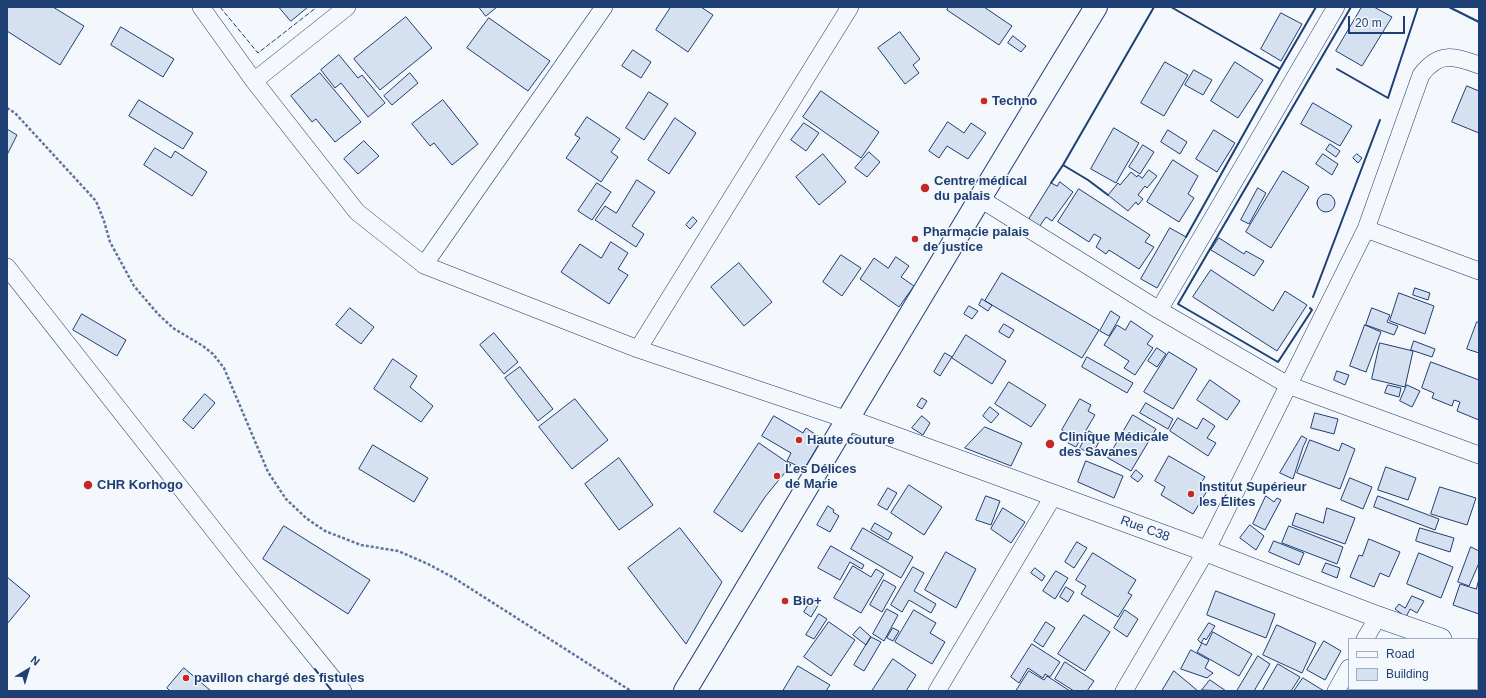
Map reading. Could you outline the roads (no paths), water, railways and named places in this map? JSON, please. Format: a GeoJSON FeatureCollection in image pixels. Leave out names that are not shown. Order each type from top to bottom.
{"type":"FeatureCollection","features":[{"type":"Feature","properties":{"kind":"main road"},"geometry":{"type":"LineString","coordinates":[[685,691],[979,198],[1096,7]]}},
{"type":"Feature","properties":{"kind":"street"},"geometry":{"type":"LineString","coordinates":[[201,7],[254,81],[357,212],[424,265],[638,349],[848,420]]}},
{"type":"Feature","properties":{"kind":"street"},"geometry":{"type":"LineString","coordinates":[[254,81],[347,7]]}},
{"type":"Feature","properties":{"kind":"street"},"geometry":{"type":"LineString","coordinates":[[424,265],[604,7]]}},
{"type":"Feature","properties":{"kind":"street"},"geometry":{"type":"LineString","coordinates":[[638,349],[850,7]]}},
{"type":"Feature","properties":{"kind":"street"},"geometry":{"type":"LineString","coordinates":[[1159,310],[1336,7]]}},
{"type":"Feature","properties":{"kind":"street"},"geometry":{"type":"LineString","coordinates":[[1124,691],[1206,551],[1366,229],[1421,75],[1428,65],[1441,58],[1456,57],[1479,65]]}},
{"type":"Feature","properties":{"kind":"street"},"geometry":{"type":"LineString","coordinates":[[979,198],[1159,310],[1288,385],[1479,455]]}},
{"type":"Feature","properties":{"kind":"street"},"geometry":{"type":"LineString","coordinates":[[1366,229],[1479,271]]}},
{"type":"Feature","properties":{"kind":"street"},"geometry":{"type":"LineString","coordinates":[[7,267],[246,571],[343,691]]}},
{"type":"Feature","properties":{"kind":"street","name":"Rue C38"},"geometry":{"type":"LineString","coordinates":[[848,420],[1438,638]]}},
{"type":"Feature","properties":{"kind":"street"},"geometry":{"type":"LineString","coordinates":[[937,691],[1054,495]]}},
{"type":"Feature","properties":{"kind":"street"},"geometry":{"type":"LineString","coordinates":[[1366,638],[1378,617]]}},
{"type":"Feature","properties":{"kind":"street"},"geometry":{"type":"LineString","coordinates":[[1336,691],[1348,670]]}},
{"type":"Feature","properties":{"kind":"place","name":"Techno"},"geometry":{"type":"Point","coordinates":[984,101]}},
{"type":"Feature","properties":{"kind":"place","name":"Centre médical du palais"},"geometry":{"type":"Point","coordinates":[925,188]}},
{"type":"Feature","properties":{"kind":"place","name":"Pharmacie palais de justice"},"geometry":{"type":"Point","coordinates":[915,239]}},
{"type":"Feature","properties":{"kind":"place","name":"Haute couture"},"geometry":{"type":"Point","coordinates":[799,440]}},
{"type":"Feature","properties":{"kind":"place","name":"Clinique Médicale des Savanes"},"geometry":{"type":"Point","coordinates":[1050,444]}},
{"type":"Feature","properties":{"kind":"place","name":"Les Délices de Marie"},"geometry":{"type":"Point","coordinates":[777,476]}},
{"type":"Feature","properties":{"kind":"place","name":"CHR Korhogo"},"geometry":{"type":"Point","coordinates":[88,485]}},
{"type":"Feature","properties":{"kind":"place","name":"Institut Supérieur les Élites"},"geometry":{"type":"Point","coordinates":[1191,494]}},
{"type":"Feature","properties":{"kind":"place","name":"Bio+"},"geometry":{"type":"Point","coordinates":[785,601]}},
{"type":"Feature","properties":{"kind":"place","name":"pavillon chargé des fistules"},"geometry":{"type":"Point","coordinates":[186,678]}}]}
